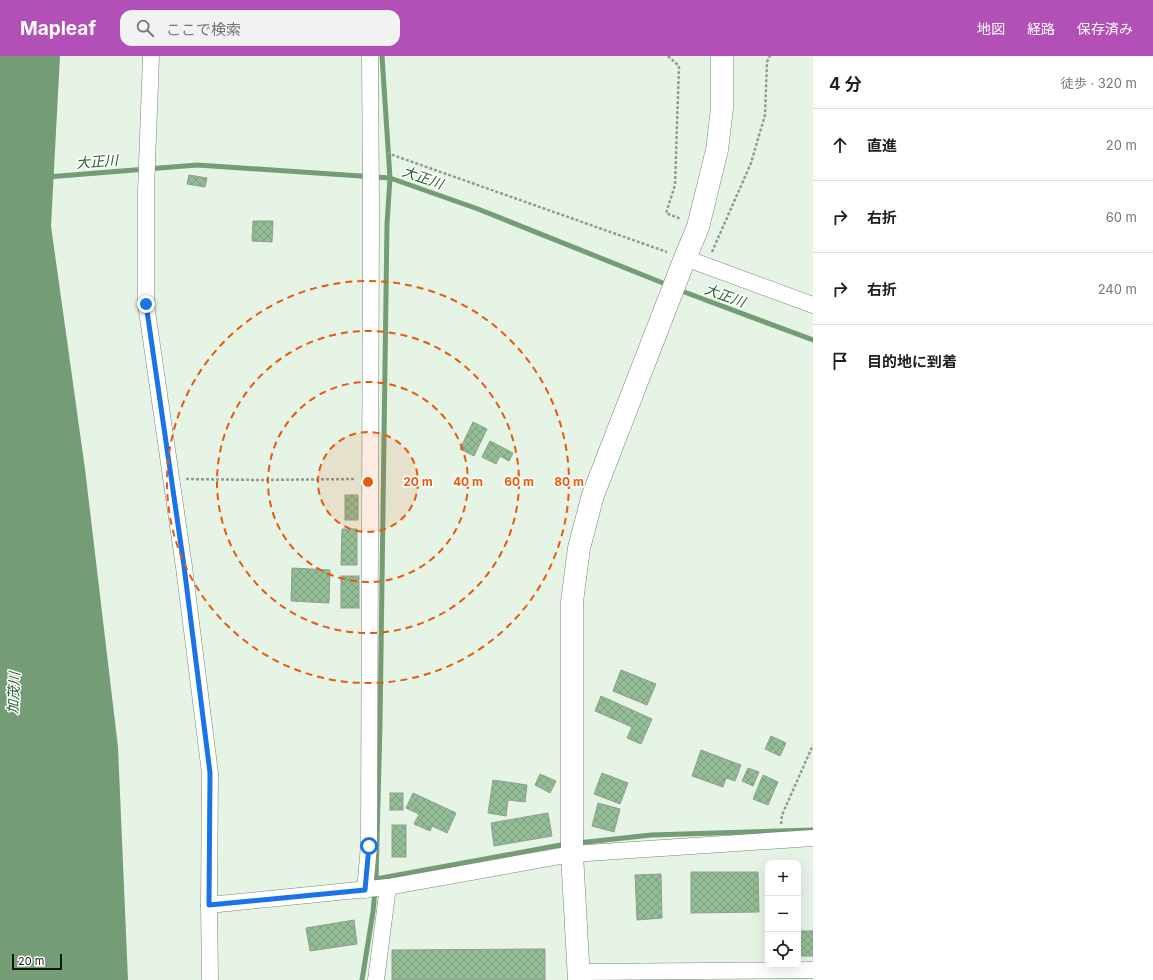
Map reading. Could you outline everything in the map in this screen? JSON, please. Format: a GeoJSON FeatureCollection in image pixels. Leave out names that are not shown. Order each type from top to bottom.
{"type":"FeatureCollection","features":[{"type":"Feature","properties":{"kind":"street"},"geometry":{"type":"LineString","coordinates":[[151,56],[146,191],[146,304],[172,478],[210,773],[210,980]]}},
{"type":"Feature","properties":{"kind":"street"},"geometry":{"type":"LineString","coordinates":[[365,890],[369,846],[370,56]]}},
{"type":"Feature","properties":{"kind":"street"},"geometry":{"type":"LineString","coordinates":[[722,56],[722,108],[718,150],[698,227],[593,495],[579,548],[572,602],[572,854],[579,976],[813,970]]}},
{"type":"Feature","properties":{"kind":"street"},"geometry":{"type":"LineString","coordinates":[[685,258],[813,305]]}},
{"type":"Feature","properties":{"kind":"street"},"geometry":{"type":"LineString","coordinates":[[209,905],[388,887],[572,854],[813,838]]}},
{"type":"Feature","properties":{"kind":"street"},"geometry":{"type":"LineString","coordinates":[[376,980],[388,887]]}},
{"type":"Feature","properties":{"kind":"path"},"geometry":{"type":"LineString","coordinates":[[668,56],[679,66],[675,185],[666,213],[698,227]]}},
{"type":"Feature","properties":{"kind":"path"},"geometry":{"type":"LineString","coordinates":[[706,266],[751,163],[765,115],[766,62],[770,56]]}},
{"type":"Feature","properties":{"kind":"path"},"geometry":{"type":"LineString","coordinates":[[371,147],[685,258]]}},
{"type":"Feature","properties":{"kind":"path"},"geometry":{"type":"LineString","coordinates":[[172,478],[260,480],[370,478]]}},
{"type":"Feature","properties":{"kind":"path"},"geometry":{"type":"LineString","coordinates":[[777,841],[782,815],[813,745]]}},
{"type":"Feature","properties":{"kind":"water","name":"加茂川"},"geometry":{"type":"Polygon","coordinates":[[[0,56],[60,56],[51,226],[85,469],[118,747],[128,980],[0,980],[0,56]]]}},
{"type":"Feature","properties":{"kind":"building"},"geometry":{"type":"Polygon","coordinates":[[[189,175],[207,178],[205,187],[187,184],[189,175]]]}},
{"type":"Feature","properties":{"kind":"building"},"geometry":{"type":"Polygon","coordinates":[[[253,221],[273,221],[272,242],[252,241],[253,221]]]}},
{"type":"Feature","properties":{"kind":"building"},"geometry":{"type":"Polygon","coordinates":[[[473,422],[487,429],[474,456],[460,449],[473,422]]]}},
{"type":"Feature","properties":{"kind":"building"},"geometry":{"type":"Polygon","coordinates":[[[490,441],[513,453],[509,461],[500,456],[496,464],[482,457],[490,441]]]}},
{"type":"Feature","properties":{"kind":"building"},"geometry":{"type":"Polygon","coordinates":[[[345,495],[358,495],[358,520],[345,520],[345,495]]]}},
{"type":"Feature","properties":{"kind":"building"},"geometry":{"type":"Polygon","coordinates":[[[342,529],[357,529],[357,565],[341,565],[342,529]]]}},
{"type":"Feature","properties":{"kind":"building"},"geometry":{"type":"Polygon","coordinates":[[[292,568],[330,570],[329,603],[291,601],[292,568]]]}},
{"type":"Feature","properties":{"kind":"building"},"geometry":{"type":"Polygon","coordinates":[[[341,576],[359,576],[359,608],[341,608],[341,576]]]}},
{"type":"Feature","properties":{"kind":"building"},"geometry":{"type":"Polygon","coordinates":[[[621,670],[656,684],[647,705],[613,691],[621,670]]]}},
{"type":"Feature","properties":{"kind":"building"},"geometry":{"type":"Polygon","coordinates":[[[601,696],[652,719],[641,744],[627,738],[632,727],[595,711],[601,696]]]}},
{"type":"Feature","properties":{"kind":"building"},"geometry":{"type":"Polygon","coordinates":[[[771,736],[786,743],[780,756],[765,749],[771,736]]]}},
{"type":"Feature","properties":{"kind":"building"},"geometry":{"type":"Polygon","coordinates":[[[701,750],[741,765],[735,781],[726,778],[723,787],[692,776],[701,750]]]}},
{"type":"Feature","properties":{"kind":"building"},"geometry":{"type":"Polygon","coordinates":[[[748,768],[759,772],[753,786],[742,781],[748,768]]]}},
{"type":"Feature","properties":{"kind":"building"},"geometry":{"type":"Polygon","coordinates":[[[602,773],[628,783],[620,804],[594,794],[602,773]]]}},
{"type":"Feature","properties":{"kind":"building"},"geometry":{"type":"Polygon","coordinates":[[[540,774],[556,781],[550,793],[535,785],[540,774]]]}},
{"type":"Feature","properties":{"kind":"building"},"geometry":{"type":"Polygon","coordinates":[[[763,775],[778,782],[768,805],[753,799],[763,775]]]}},
{"type":"Feature","properties":{"kind":"building"},"geometry":{"type":"Polygon","coordinates":[[[493,780],[527,785],[525,802],[508,800],[506,816],[488,813],[493,780]]]}},
{"type":"Feature","properties":{"kind":"building"},"geometry":{"type":"Polygon","coordinates":[[[390,793],[403,793],[403,810],[390,810],[390,793]]]}},
{"type":"Feature","properties":{"kind":"building"},"geometry":{"type":"Polygon","coordinates":[[[413,793],[456,813],[447,833],[432,826],[430,831],[414,824],[419,814],[406,808],[413,793]]]}},
{"type":"Feature","properties":{"kind":"building"},"geometry":{"type":"Polygon","coordinates":[[[598,803],[620,809],[614,832],[592,826],[598,803]]]}},
{"type":"Feature","properties":{"kind":"building"},"geometry":{"type":"Polygon","coordinates":[[[548,813],[552,836],[494,846],[491,823],[548,813]]]}},
{"type":"Feature","properties":{"kind":"building"},"geometry":{"type":"Polygon","coordinates":[[[392,825],[406,825],[406,857],[392,857],[392,825]]]}},
{"type":"Feature","properties":{"kind":"building"},"geometry":{"type":"Polygon","coordinates":[[[691,872],[758,872],[759,912],[691,913],[691,872]]]}},
{"type":"Feature","properties":{"kind":"building"},"geometry":{"type":"Polygon","coordinates":[[[661,874],[662,918],[637,920],[635,875],[661,874]]]}},
{"type":"Feature","properties":{"kind":"building"},"geometry":{"type":"Polygon","coordinates":[[[354,920],[357,944],[310,951],[306,928],[354,920]]]}},
{"type":"Feature","properties":{"kind":"building"},"geometry":{"type":"Polygon","coordinates":[[[801,931],[813,931],[813,956],[801,956],[801,931]]]}},
{"type":"Feature","properties":{"kind":"building"},"geometry":{"type":"Polygon","coordinates":[[[545,949],[545,980],[392,980],[392,950],[545,949]]]}},
{"type":"Feature","properties":{"kind":"waterway"},"geometry":{"type":"LineString","coordinates":[[362,980],[373,912],[376,879],[380,725],[387,224],[390,178],[382,56]]}},
{"type":"Feature","properties":{"kind":"waterway","name":"大正川"},"geometry":{"type":"LineString","coordinates":[[47,177],[197,165],[390,178],[478,209],[668,285]]}},
{"type":"Feature","properties":{"kind":"waterway","name":"大正川"},"geometry":{"type":"LineString","coordinates":[[679,290],[813,340]]}},
{"type":"Feature","properties":{"kind":"waterway"},"geometry":{"type":"LineString","coordinates":[[578,843],[651,835],[813,830]]}},
{"type":"Feature","properties":{"kind":"waterway"},"geometry":{"type":"LineString","coordinates":[[376,879],[566,844]]}},
{"type":"Feature","properties":{"kind":"route"},"geometry":{"type":"LineString","coordinates":[[146,304],[172,478],[210,773],[209,905],[365,890],[369,846]]}}]}
